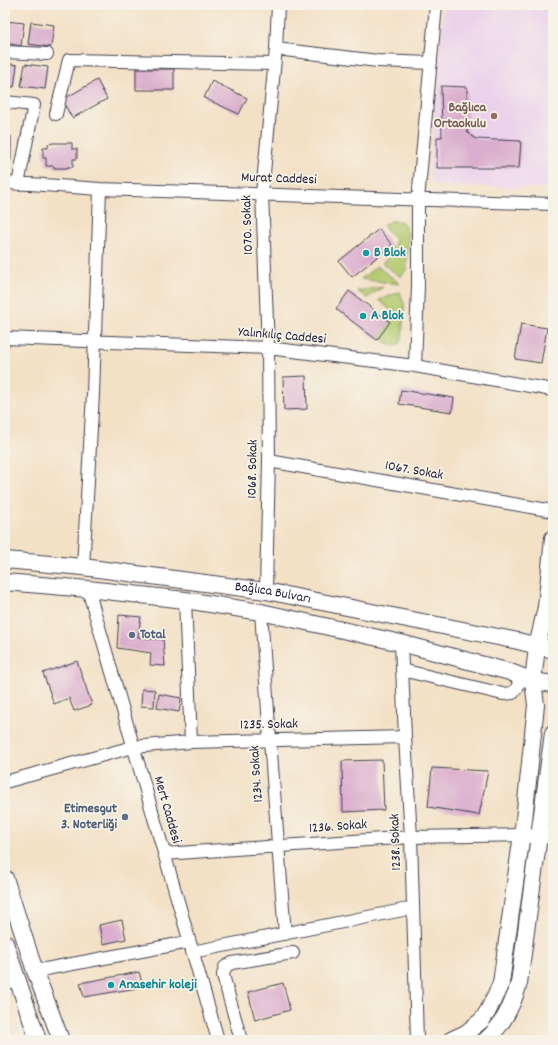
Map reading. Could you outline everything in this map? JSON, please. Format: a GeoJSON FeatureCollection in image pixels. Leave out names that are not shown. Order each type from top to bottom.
{"type":"FeatureCollection","features":[{"type":"Feature","properties":{"kind":"main road"},"geometry":{"type":"LineString","coordinates":[[451,1040],[466,1033],[482,1020],[488,1011],[501,983],[523,835],[536,705],[527,678],[537,647],[546,607],[553,538]]}},
{"type":"Feature","properties":{"kind":"main road","name":"Bağlıca Bulvarı"},"geometry":{"type":"LineString","coordinates":[[5,560],[83,567],[266,591],[518,641],[553,650]]}},
{"type":"Feature","properties":{"kind":"main road","name":"Bağlıca Bulvarı"},"geometry":{"type":"LineString","coordinates":[[5,582],[88,589],[185,600],[262,612],[401,643],[553,684]]}},
{"type":"Feature","properties":{"kind":"main road"},"geometry":{"type":"LineString","coordinates":[[492,1038],[510,1010],[518,983],[546,837],[553,733]]}},
{"type":"Feature","properties":{"kind":"main road"},"geometry":{"type":"LineString","coordinates":[[5,878],[35,971],[61,1040]]}},
{"type":"Feature","properties":{"kind":"main road"},"geometry":{"type":"LineString","coordinates":[[5,943],[11,982],[38,1040]]}},
{"type":"Feature","properties":{"kind":"street","name":"1070. Sokak"},"geometry":{"type":"LineString","coordinates":[[268,348],[262,193],[276,49],[278,5]]}},
{"type":"Feature","properties":{"kind":"street"},"geometry":{"type":"LineString","coordinates":[[415,366],[418,286],[418,200],[436,5]]}},
{"type":"Feature","properties":{"kind":"street"},"geometry":{"type":"LineString","coordinates":[[276,49],[378,61],[431,63]]}},
{"type":"Feature","properties":{"kind":"street"},"geometry":{"type":"LineString","coordinates":[[5,52],[47,54]]}},
{"type":"Feature","properties":{"kind":"street"},"geometry":{"type":"LineString","coordinates":[[56,114],[69,60],[274,64]]}},
{"type":"Feature","properties":{"kind":"street"},"geometry":{"type":"LineString","coordinates":[[5,102],[34,105],[18,184]]}},
{"type":"Feature","properties":{"kind":"street","name":"Murat Caddesi"},"geometry":{"type":"LineString","coordinates":[[5,184],[100,189],[262,193],[553,204]]}},
{"type":"Feature","properties":{"kind":"street"},"geometry":{"type":"LineString","coordinates":[[83,567],[95,341],[100,189]]}},
{"type":"Feature","properties":{"kind":"street","name":"Yalınkılıç Caddesi"},"geometry":{"type":"LineString","coordinates":[[5,338],[268,348],[415,366],[553,390]]}},
{"type":"Feature","properties":{"kind":"street","name":"1068. Sokak"},"geometry":{"type":"LineString","coordinates":[[266,591],[269,461],[268,348]]}},
{"type":"Feature","properties":{"kind":"street","name":"1067. Sokak"},"geometry":{"type":"LineString","coordinates":[[269,461],[553,511]]}},
{"type":"Feature","properties":{"kind":"street","name":"Mert Caddesi"},"geometry":{"type":"LineString","coordinates":[[88,589],[218,1040]]}},
{"type":"Feature","properties":{"kind":"street"},"geometry":{"type":"LineString","coordinates":[[185,600],[191,742]]}},
{"type":"Feature","properties":{"kind":"street","name":"1234. Sokak"},"geometry":{"type":"LineString","coordinates":[[262,612],[285,934]]}},
{"type":"Feature","properties":{"kind":"street","name":"1238. Sokak"},"geometry":{"type":"LineString","coordinates":[[401,643],[405,737],[412,837],[417,1040]]}},
{"type":"Feature","properties":{"kind":"street"},"geometry":{"type":"LineString","coordinates":[[402,670],[503,694],[513,694],[527,678]]}},
{"type":"Feature","properties":{"kind":"street","name":"1235. Sokak"},"geometry":{"type":"LineString","coordinates":[[5,782],[133,747],[191,742],[405,737]]}},
{"type":"Feature","properties":{"kind":"street","name":"1236. Sokak"},"geometry":{"type":"LineString","coordinates":[[164,854],[412,837],[523,835],[546,837]]}},
{"type":"Feature","properties":{"kind":"street"},"geometry":{"type":"LineString","coordinates":[[35,971],[285,934],[413,908]]}},
{"type":"Feature","properties":{"kind":"street"},"geometry":{"type":"LineString","coordinates":[[240,1040],[223,974],[225,967],[232,963],[293,953]]}},
{"type":"Feature","properties":{"kind":"street"},"geometry":{"type":"LineString","coordinates":[[212,1019],[233,1014]]}},
{"type":"Feature","properties":{"kind":"shaded area","name":"Bağlıca Ortaokulu"},"geometry":{"type":"Polygon","coordinates":[[[444,5],[553,5],[553,187],[437,186],[429,179],[444,5]]]}},
{"type":"Feature","properties":{"kind":"green space"},"geometry":{"type":"Polygon","coordinates":[[[391,221],[401,221],[404,224],[408,234],[407,268],[401,277],[382,263],[393,254],[391,249],[395,245],[394,243],[396,241],[383,225],[391,221]]]}},
{"type":"Feature","properties":{"kind":"green space"},"geometry":{"type":"Polygon","coordinates":[[[377,266],[399,283],[399,284],[361,279],[377,266]]]}},
{"type":"Feature","properties":{"kind":"green space"},"geometry":{"type":"Polygon","coordinates":[[[383,287],[367,298],[357,291],[383,287]]]}},
{"type":"Feature","properties":{"kind":"green space"},"geometry":{"type":"Polygon","coordinates":[[[400,292],[404,302],[403,331],[400,342],[395,346],[385,342],[379,336],[396,315],[379,300],[400,292]]]}},
{"type":"Feature","properties":{"kind":"building"},"geometry":{"type":"Polygon","coordinates":[[[5,21],[24,23],[21,46],[5,43],[5,21]]]}},
{"type":"Feature","properties":{"kind":"building"},"geometry":{"type":"Polygon","coordinates":[[[31,22],[54,25],[51,47],[28,44],[31,22]]]}},
{"type":"Feature","properties":{"kind":"building"},"geometry":{"type":"Polygon","coordinates":[[[5,63],[17,65],[14,87],[5,86],[5,63]]]}},
{"type":"Feature","properties":{"kind":"building"},"geometry":{"type":"Polygon","coordinates":[[[25,64],[48,67],[45,89],[21,86],[25,64]]]}},
{"type":"Feature","properties":{"kind":"building"},"geometry":{"type":"Polygon","coordinates":[[[136,69],[174,69],[174,90],[136,90],[136,69]]]}},
{"type":"Feature","properties":{"kind":"building"},"geometry":{"type":"Polygon","coordinates":[[[97,80],[107,99],[72,118],[62,100],[97,80]]]}},
{"type":"Feature","properties":{"kind":"building"},"geometry":{"type":"Polygon","coordinates":[[[212,81],[247,98],[239,114],[204,98],[212,81]]]}},
{"type":"Feature","properties":{"kind":"building"},"geometry":{"type":"Polygon","coordinates":[[[441,86],[467,87],[467,132],[476,139],[521,141],[519,168],[437,168],[437,137],[442,137],[441,86]]]}},
{"type":"Feature","properties":{"kind":"building"},"geometry":{"type":"Polygon","coordinates":[[[5,136],[11,136],[11,160],[5,160],[5,136]]]}},
{"type":"Feature","properties":{"kind":"building"},"geometry":{"type":"Polygon","coordinates":[[[72,143],[72,149],[77,149],[77,159],[73,159],[73,167],[54,168],[54,166],[46,166],[46,158],[43,158],[43,148],[48,148],[48,144],[72,143]]]}},
{"type":"Feature","properties":{"kind":"building","name":"B Blok"},"geometry":{"type":"Polygon","coordinates":[[[379,229],[392,245],[352,277],[339,261],[379,229]]]}},
{"type":"Feature","properties":{"kind":"building","name":"A Blok"},"geometry":{"type":"Polygon","coordinates":[[[349,291],[390,322],[377,340],[336,309],[349,291]]]}},
{"type":"Feature","properties":{"kind":"building"},"geometry":{"type":"Polygon","coordinates":[[[521,324],[547,328],[541,363],[515,359],[521,324]]]}},
{"type":"Feature","properties":{"kind":"building"},"geometry":{"type":"Polygon","coordinates":[[[306,376],[307,409],[284,410],[283,377],[306,376]]]}},
{"type":"Feature","properties":{"kind":"building"},"geometry":{"type":"Polygon","coordinates":[[[401,390],[454,398],[452,412],[399,404],[401,390]]]}},
{"type":"Feature","properties":{"kind":"building"},"geometry":{"type":"Polygon","coordinates":[[[119,615],[141,617],[138,637],[163,639],[165,666],[150,665],[151,653],[117,648],[119,615]]]}},
{"type":"Feature","properties":{"kind":"building"},"geometry":{"type":"Polygon","coordinates":[[[77,661],[92,705],[74,711],[69,698],[54,704],[43,673],[77,661]]]}},
{"type":"Feature","properties":{"kind":"building"},"geometry":{"type":"Polygon","coordinates":[[[142,689],[155,690],[154,707],[141,706],[142,689]]]}},
{"type":"Feature","properties":{"kind":"building"},"geometry":{"type":"Polygon","coordinates":[[[159,694],[181,698],[179,712],[157,708],[159,694]]]}},
{"type":"Feature","properties":{"kind":"building"},"geometry":{"type":"Polygon","coordinates":[[[382,760],[384,810],[343,812],[342,761],[382,760]]]}},
{"type":"Feature","properties":{"kind":"building"},"geometry":{"type":"Polygon","coordinates":[[[432,768],[488,771],[479,815],[428,807],[432,768]]]}},
{"type":"Feature","properties":{"kind":"building"},"geometry":{"type":"Polygon","coordinates":[[[122,920],[126,939],[103,944],[99,925],[122,920]]]}},
{"type":"Feature","properties":{"kind":"building","name":"Anasehir koleji"},"geometry":{"type":"Polygon","coordinates":[[[139,972],[143,987],[84,997],[80,983],[139,972]]]}},
{"type":"Feature","properties":{"kind":"building"},"geometry":{"type":"Polygon","coordinates":[[[283,983],[290,1010],[255,1020],[248,992],[283,983]]]}},
{"type":"Feature","properties":{"kind":"place","name":"Bağlıca Ortaokulu"},"geometry":{"type":"Point","coordinates":[494,116]}},
{"type":"Feature","properties":{"kind":"place","name":"B Blok"},"geometry":{"type":"Point","coordinates":[366,253]}},
{"type":"Feature","properties":{"kind":"place","name":"A Blok"},"geometry":{"type":"Point","coordinates":[363,316]}},
{"type":"Feature","properties":{"kind":"place","name":"Total"},"geometry":{"type":"Point","coordinates":[132,635]}},
{"type":"Feature","properties":{"kind":"place","name":"Etimesgut 3. Noterliği"},"geometry":{"type":"Point","coordinates":[125,817]}},
{"type":"Feature","properties":{"kind":"place","name":"Anasehir koleji"},"geometry":{"type":"Point","coordinates":[111,985]}}]}
